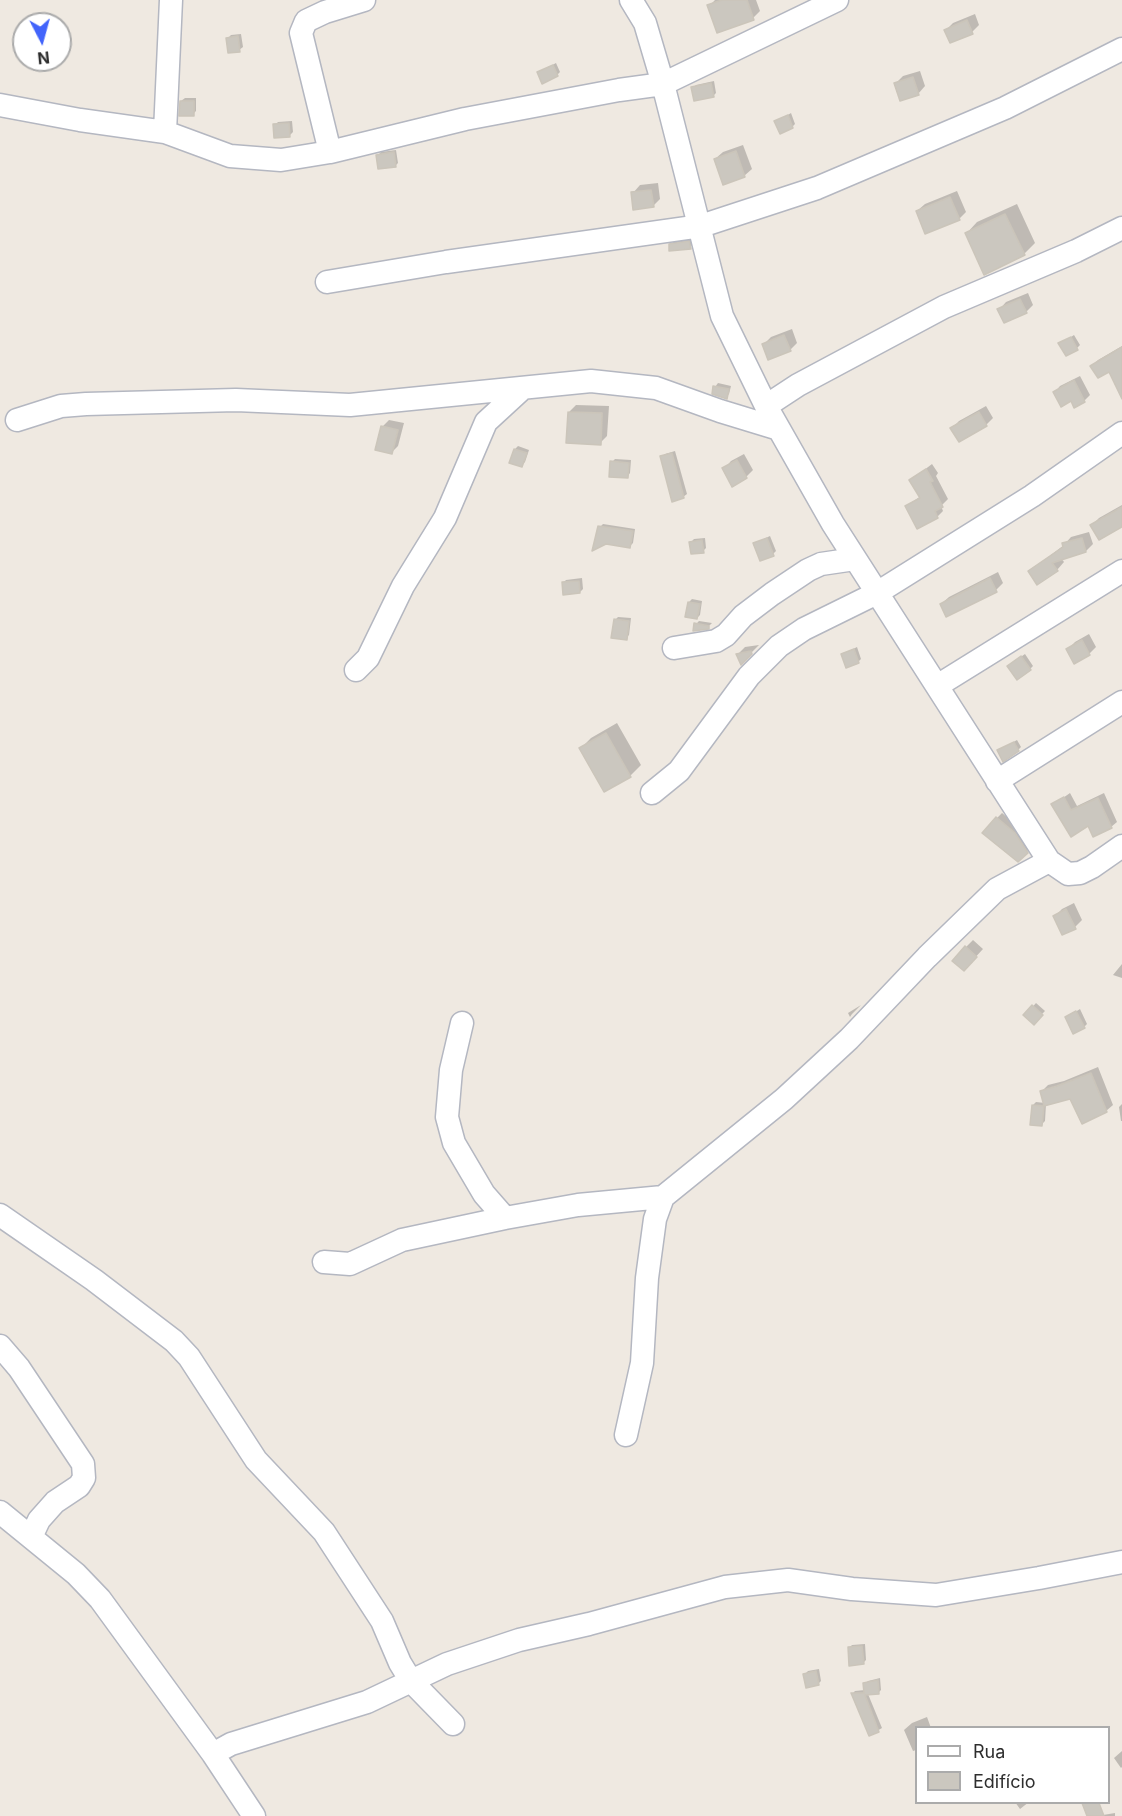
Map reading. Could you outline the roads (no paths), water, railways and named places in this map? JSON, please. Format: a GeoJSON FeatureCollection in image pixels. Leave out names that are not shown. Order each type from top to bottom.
{"type":"FeatureCollection","features":[{"type":"Feature","properties":{"kind":"street"},"geometry":{"type":"LineString","coordinates":[[165,132],[171,0]]}},
{"type":"Feature","properties":{"kind":"street"},"geometry":{"type":"LineString","coordinates":[[330,152],[301,33],[306,21],[325,12],[364,0]]}},
{"type":"Feature","properties":{"kind":"street"},"geometry":{"type":"LineString","coordinates":[[631,0],[645,23],[663,84],[701,226],[722,316],[766,406],[833,524],[1049,861],[1068,874],[1080,873],[1122,846]]}},
{"type":"Feature","properties":{"kind":"street"},"geometry":{"type":"LineString","coordinates":[[0,105],[80,120],[165,132],[230,156],[281,160],[330,152],[465,119],[663,84],[837,0]]}},
{"type":"Feature","properties":{"kind":"street"},"geometry":{"type":"LineString","coordinates":[[327,282],[446,262],[701,226],[818,188],[1005,108],[1122,49]]}},
{"type":"Feature","properties":{"kind":"street"},"geometry":{"type":"LineString","coordinates":[[766,406],[798,385],[944,307],[1076,251],[1122,228]]}},
{"type":"Feature","properties":{"kind":"street"},"geometry":{"type":"LineString","coordinates":[[17,420],[61,406],[86,404],[236,400],[350,405],[591,381],[657,388],[779,429]]}},
{"type":"Feature","properties":{"kind":"street"},"geometry":{"type":"LineString","coordinates":[[356,670],[368,658],[403,586],[445,518],[486,422],[523,388]]}},
{"type":"Feature","properties":{"kind":"street"},"geometry":{"type":"LineString","coordinates":[[652,793],[679,771],[748,676],[779,646],[804,629],[877,593],[1032,495],[1122,433]]}},
{"type":"Feature","properties":{"kind":"street"},"geometry":{"type":"LineString","coordinates":[[674,648],[716,641],[726,635],[743,616],[808,570],[821,564],[855,559]]}},
{"type":"Feature","properties":{"kind":"street"},"geometry":{"type":"LineString","coordinates":[[937,686],[1122,571]]}},
{"type":"Feature","properties":{"kind":"street"},"geometry":{"type":"LineString","coordinates":[[997,781],[1122,702]]}},
{"type":"Feature","properties":{"kind":"street"},"geometry":{"type":"LineString","coordinates":[[626,1435],[642,1363],[647,1278],[654,1219],[663,1197],[784,1100],[841,1047],[927,957],[997,889],[1049,861]]}},
{"type":"Feature","properties":{"kind":"street"},"geometry":{"type":"LineString","coordinates":[[462,1023],[451,1070],[447,1117],[454,1143],[484,1194],[505,1218]]}},
{"type":"Feature","properties":{"kind":"street"},"geometry":{"type":"LineString","coordinates":[[324,1262],[350,1264],[402,1240],[505,1218],[578,1205],[663,1197]]}},
{"type":"Feature","properties":{"kind":"street"},"geometry":{"type":"LineString","coordinates":[[0,1215],[94,1280],[174,1341],[189,1357],[256,1460],[324,1532],[382,1622],[400,1663],[411,1681],[453,1724]]}},
{"type":"Feature","properties":{"kind":"street"},"geometry":{"type":"LineString","coordinates":[[0,1346],[19,1368],[83,1464],[84,1478],[79,1486],[56,1502],[39,1520],[31,1536]]}},
{"type":"Feature","properties":{"kind":"street"},"geometry":{"type":"LineString","coordinates":[[0,1512],[76,1574],[100,1599],[213,1754],[254,1816]]}},
{"type":"Feature","properties":{"kind":"street"},"geometry":{"type":"LineString","coordinates":[[213,1754],[231,1744],[367,1702],[447,1664],[519,1640],[725,1587],[788,1580],[852,1589],[936,1595],[1122,1562]]}}]}
